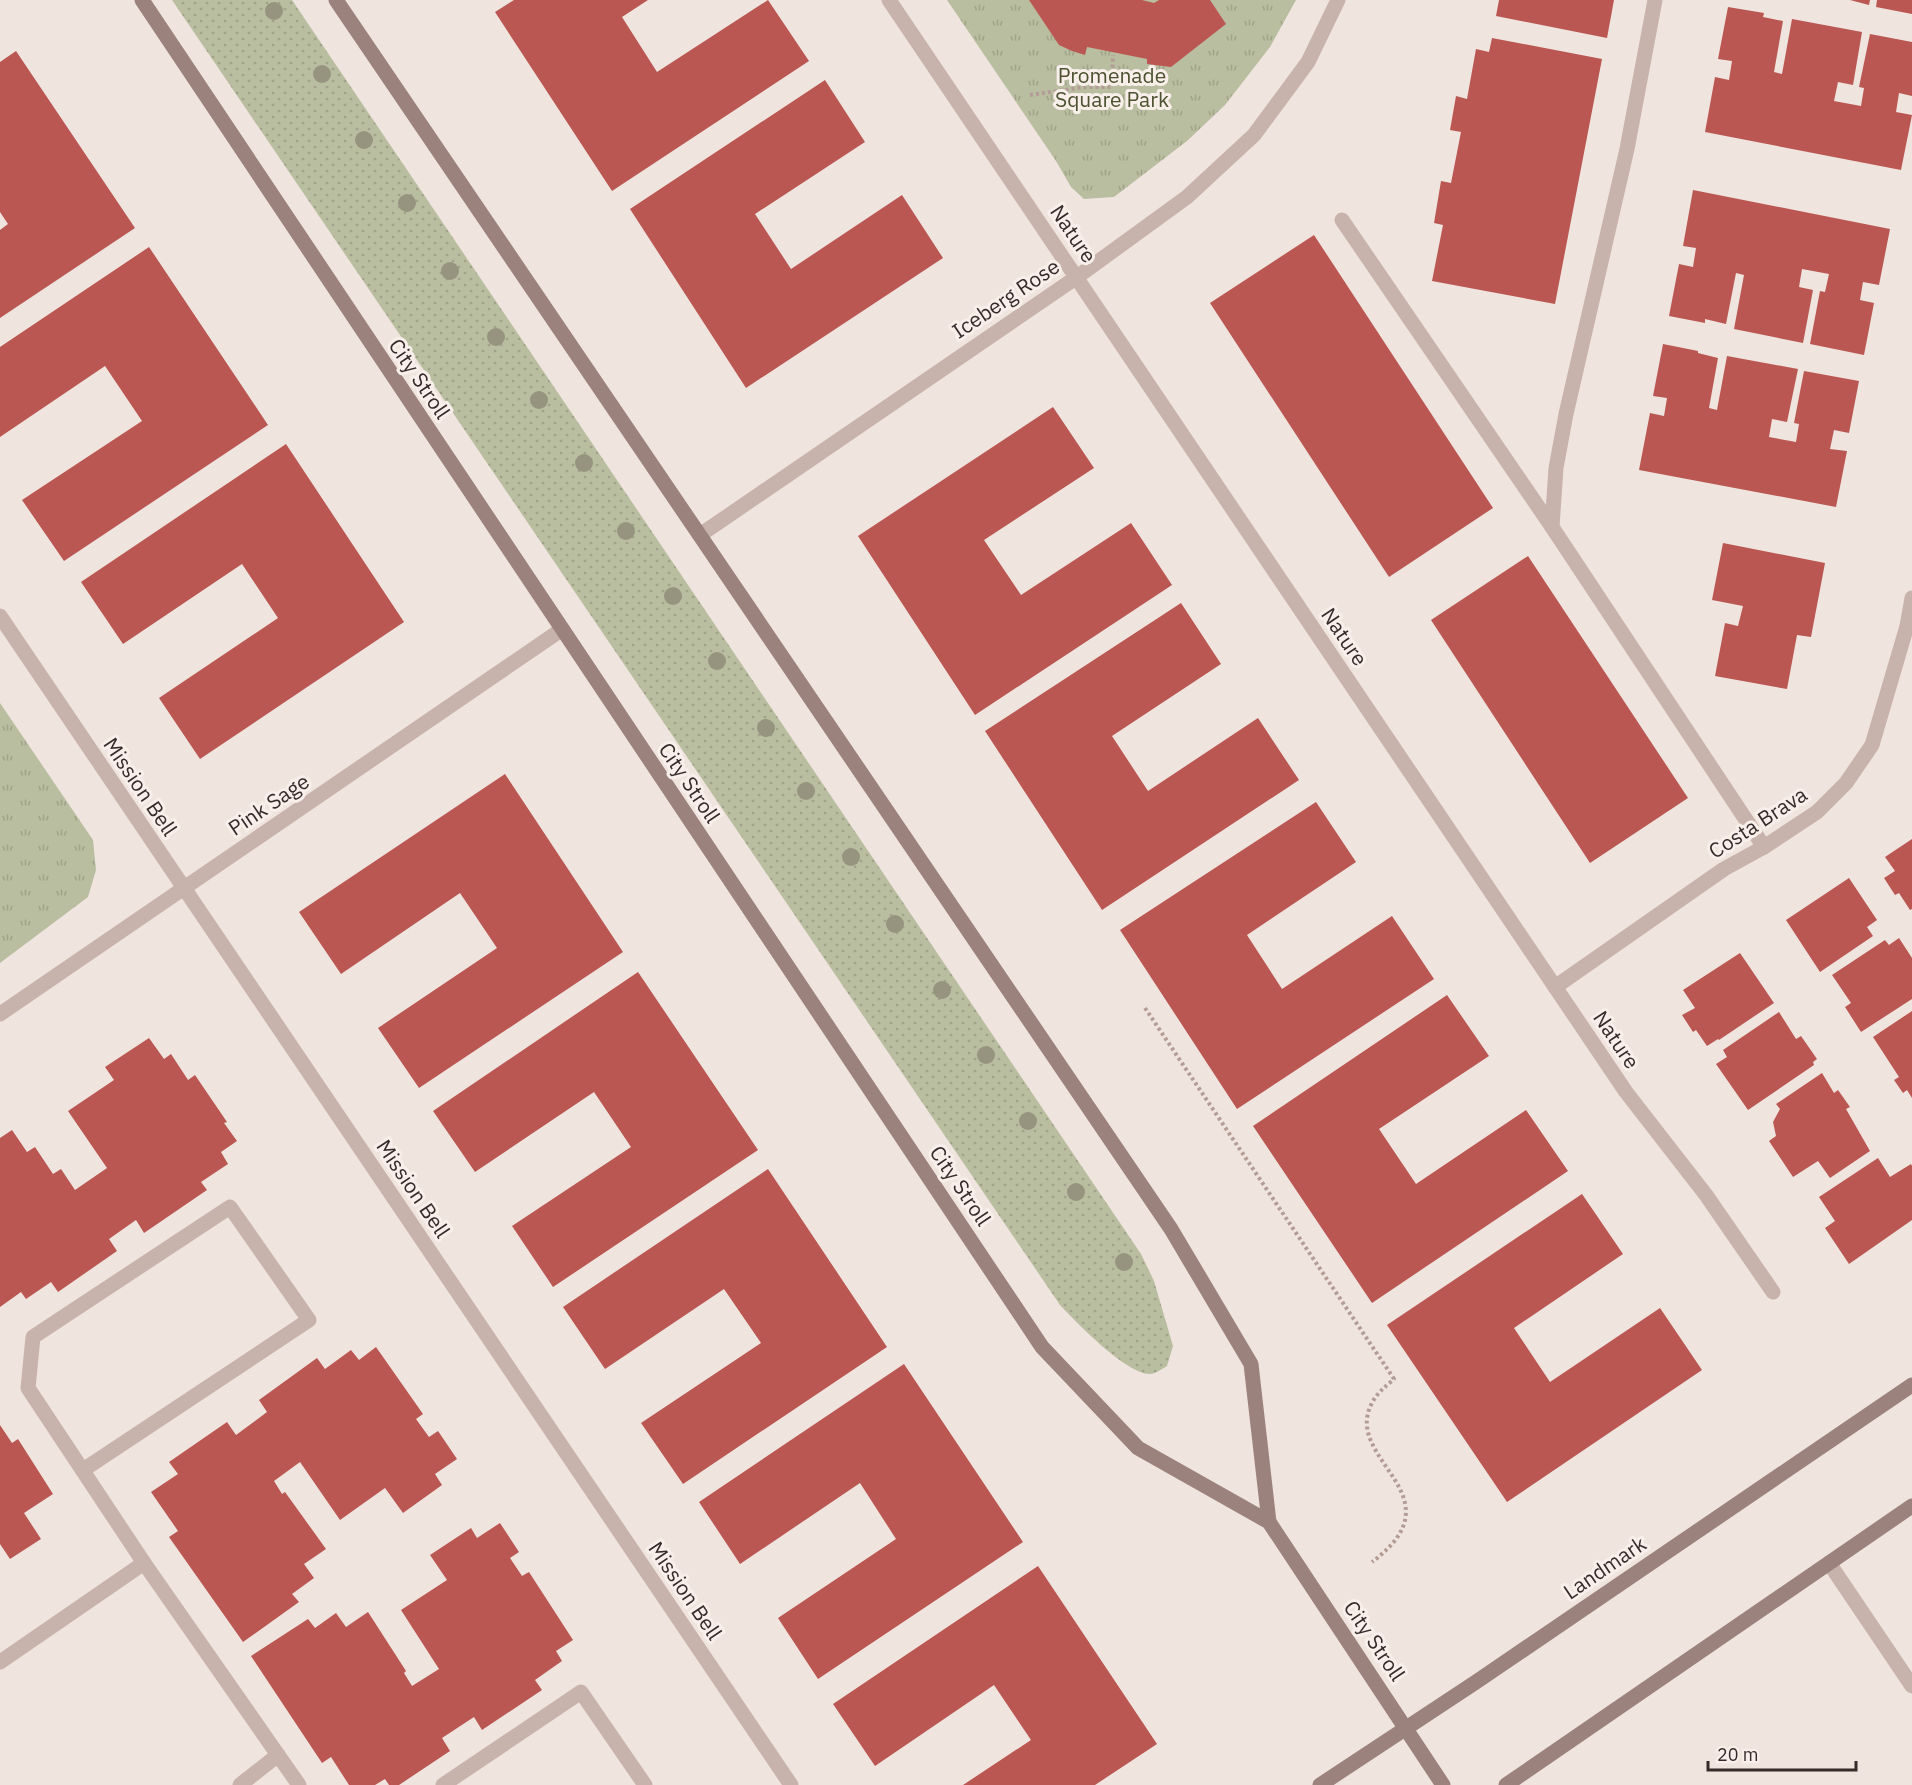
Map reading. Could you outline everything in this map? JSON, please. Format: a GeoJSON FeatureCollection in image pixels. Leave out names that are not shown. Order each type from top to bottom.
{"type":"FeatureCollection","features":[{"type":"Feature","properties":{"kind":"street","name":"City Stroll"},"geometry":{"type":"LineString","coordinates":[[142,0],[1042,1347],[1138,1448],[1269,1522],[1443,1785]]}},
{"type":"Feature","properties":{"kind":"street","name":"City Stroll"},"geometry":{"type":"LineString","coordinates":[[336,0],[1171,1229],[1251,1364],[1269,1522]]}},
{"type":"Feature","properties":{"kind":"street","name":"Nature"},"geometry":{"type":"LineString","coordinates":[[888,0],[1626,1092],[1707,1195],[1773,1292]]}},
{"type":"Feature","properties":{"kind":"street","name":"Iceberg Rose"},"geometry":{"type":"LineString","coordinates":[[700,535],[1077,277],[1187,197],[1254,135],[1308,62],[1338,0]]}},
{"type":"Feature","properties":{"kind":"street"},"geometry":{"type":"LineString","coordinates":[[1552,527],[1556,468],[1566,414],[1627,149],[1655,0]]}},
{"type":"Feature","properties":{"kind":"street"},"geometry":{"type":"LineString","coordinates":[[1342,220],[1552,527],[1764,847]]}},
{"type":"Feature","properties":{"kind":"street","name":"Costa Brava"},"geometry":{"type":"LineString","coordinates":[[1555,987],[1724,868],[1764,847],[1817,812],[1846,783],[1872,745],[1907,626],[1912,598]]}},
{"type":"Feature","properties":{"kind":"street","name":"Mission Bell"},"geometry":{"type":"LineString","coordinates":[[0,616],[791,1785]]}},
{"type":"Feature","properties":{"kind":"street","name":"Pink Sage"},"geometry":{"type":"LineString","coordinates":[[0,1014],[561,630]]}},
{"type":"Feature","properties":{"kind":"street"},"geometry":{"type":"LineString","coordinates":[[83,1470],[309,1320],[230,1207],[33,1337],[28,1388],[144,1563],[299,1785]]}},
{"type":"Feature","properties":{"kind":"street","name":"Landmark"},"geometry":{"type":"LineString","coordinates":[[1320,1785],[1912,1385]]}},
{"type":"Feature","properties":{"kind":"street"},"geometry":{"type":"LineString","coordinates":[[1506,1785],[1912,1506]]}},
{"type":"Feature","properties":{"kind":"street"},"geometry":{"type":"LineString","coordinates":[[0,1662],[144,1563]]}},
{"type":"Feature","properties":{"kind":"street"},"geometry":{"type":"LineString","coordinates":[[1829,1563],[1912,1686]]}},
{"type":"Feature","properties":{"kind":"street"},"geometry":{"type":"LineString","coordinates":[[443,1785],[581,1692],[645,1785]]}},
{"type":"Feature","properties":{"kind":"street"},"geometry":{"type":"LineString","coordinates":[[240,1785],[278,1755]]}},
{"type":"Feature","properties":{"kind":"path"},"geometry":{"type":"LineString","coordinates":[[1030,95],[1086,87],[1112,87],[1113,55]]}},
{"type":"Feature","properties":{"kind":"path"},"geometry":{"type":"LineString","coordinates":[[1145,1008],[1394,1379],[1379,1392],[1370,1406],[1367,1423],[1371,1443],[1403,1495],[1406,1508],[1405,1522],[1389,1550],[1372,1562]]}},
{"type":"Feature","properties":{"kind":"green space"},"geometry":{"type":"Polygon","coordinates":[[[172,0],[292,0],[1141,1254],[1154,1281],[1173,1346],[1167,1366],[1150,1374],[1128,1366],[1102,1346],[1060,1305],[172,0]]]}},
{"type":"Feature","properties":{"kind":"green space","name":"Promenade Square Park"},"geometry":{"type":"Polygon","coordinates":[[[947,0],[1296,0],[1270,47],[1225,105],[1187,141],[1114,197],[1084,199],[1071,187],[1056,161],[947,0]]]}},
{"type":"Feature","properties":{"kind":"green space"},"geometry":{"type":"Polygon","coordinates":[[[0,703],[93,840],[96,870],[88,897],[0,963],[0,703]]]}},
{"type":"Feature","properties":{"kind":"building"},"geometry":{"type":"Polygon","coordinates":[[[514,0],[648,0],[622,17],[657,72],[768,0],[809,61],[612,191],[495,12],[514,0]]]}},
{"type":"Feature","properties":{"kind":"building"},"geometry":{"type":"Polygon","coordinates":[[[1029,0],[1142,0],[1154,3],[1159,0],[1210,0],[1226,24],[1171,67],[1147,64],[1147,59],[1087,47],[1085,55],[1059,45],[1029,0]]]}},
{"type":"Feature","properties":{"kind":"building"},"geometry":{"type":"Polygon","coordinates":[[[1499,0],[1614,0],[1607,38],[1496,16],[1499,0]]]}},
{"type":"Feature","properties":{"kind":"building"},"geometry":{"type":"Polygon","coordinates":[[[1850,0],[1870,0],[1869,5],[1850,0]]]}},
{"type":"Feature","properties":{"kind":"building"},"geometry":{"type":"Polygon","coordinates":[[[1877,0],[1912,0],[1912,14],[1876,7],[1877,0]]]}},
{"type":"Feature","properties":{"kind":"building"},"geometry":{"type":"Polygon","coordinates":[[[1728,7],[1764,13],[1763,17],[1783,21],[1774,72],[1782,74],[1792,19],[1862,32],[1853,85],[1838,82],[1834,101],[1861,106],[1864,88],[1859,87],[1870,34],[1912,42],[1912,96],[1899,93],[1896,112],[1912,115],[1901,170],[1705,132],[1715,77],[1729,80],[1732,61],[1718,59],[1728,7]]]}},
{"type":"Feature","properties":{"kind":"building"},"geometry":{"type":"Polygon","coordinates":[[[1492,38],[1602,59],[1555,304],[1432,281],[1443,225],[1434,223],[1441,181],[1451,183],[1461,132],[1450,130],[1456,96],[1467,99],[1476,49],[1489,52],[1492,38]]]}},
{"type":"Feature","properties":{"kind":"building"},"geometry":{"type":"Polygon","coordinates":[[[16,51],[135,228],[0,318],[0,230],[8,224],[0,212],[0,62],[16,51]]]}},
{"type":"Feature","properties":{"kind":"building"},"geometry":{"type":"Polygon","coordinates":[[[825,80],[865,142],[755,214],[791,269],[902,195],[943,258],[746,388],[630,209],[825,80]]]}},
{"type":"Feature","properties":{"kind":"building"},"geometry":{"type":"Polygon","coordinates":[[[1693,190],[1890,229],[1879,285],[1863,282],[1860,300],[1874,303],[1864,355],[1810,344],[1820,291],[1825,292],[1829,274],[1802,269],[1799,287],[1813,290],[1803,343],[1734,329],[1744,275],[1736,273],[1726,324],[1705,319],[1705,323],[1669,316],[1679,264],[1693,267],[1696,248],[1683,246],[1693,190]]]}},
{"type":"Feature","properties":{"kind":"building"},"geometry":{"type":"Polygon","coordinates":[[[1314,235],[1493,508],[1389,577],[1210,303],[1314,235]]]}},
{"type":"Feature","properties":{"kind":"building"},"geometry":{"type":"Polygon","coordinates":[[[149,247],[268,425],[64,561],[22,500],[142,421],[105,366],[0,437],[0,347],[149,247]]]}},
{"type":"Feature","properties":{"kind":"building"},"geometry":{"type":"Polygon","coordinates":[[[1663,344],[1698,351],[1698,353],[1718,358],[1709,408],[1717,410],[1727,356],[1798,369],[1787,422],[1772,419],[1769,437],[1796,442],[1799,424],[1794,423],[1804,371],[1859,381],[1849,433],[1834,430],[1830,449],[1847,451],[1836,507],[1639,470],[1650,413],[1664,416],[1667,398],[1653,396],[1663,344]]]}},
{"type":"Feature","properties":{"kind":"building"},"geometry":{"type":"Polygon","coordinates":[[[1053,407],[1094,468],[984,540],[1021,595],[1131,523],[1172,585],[975,715],[858,536],[1053,407]]]}},
{"type":"Feature","properties":{"kind":"building"},"geometry":{"type":"Polygon","coordinates":[[[286,444],[404,622],[200,759],[159,698],[278,618],[242,564],[123,644],[81,582],[286,444]]]}},
{"type":"Feature","properties":{"kind":"building"},"geometry":{"type":"Polygon","coordinates":[[[1723,543],[1825,563],[1811,637],[1797,635],[1787,689],[1715,676],[1725,623],[1738,626],[1743,606],[1712,600],[1723,543]]]}},
{"type":"Feature","properties":{"kind":"building"},"geometry":{"type":"Polygon","coordinates":[[[1528,556],[1688,798],[1590,863],[1431,620],[1528,556]]]}},
{"type":"Feature","properties":{"kind":"building"},"geometry":{"type":"Polygon","coordinates":[[[1181,603],[1221,664],[1112,736],[1148,791],[1258,718],[1299,780],[1102,910],[985,731],[1181,603]]]}},
{"type":"Feature","properties":{"kind":"building"},"geometry":{"type":"Polygon","coordinates":[[[505,774],[623,952],[419,1088],[378,1028],[497,948],[460,893],[341,974],[299,912],[505,774]]]}},
{"type":"Feature","properties":{"kind":"building"},"geometry":{"type":"Polygon","coordinates":[[[1316,802],[1356,862],[1247,935],[1282,989],[1392,916],[1434,979],[1237,1109],[1120,930],[1316,802]]]}},
{"type":"Feature","properties":{"kind":"building"},"geometry":{"type":"Polygon","coordinates":[[[1912,839],[1912,909],[1910,910],[1899,893],[1895,895],[1884,878],[1895,871],[1885,857],[1912,839]]]}},
{"type":"Feature","properties":{"kind":"building"},"geometry":{"type":"Polygon","coordinates":[[[1849,878],[1877,920],[1867,927],[1873,936],[1820,972],[1786,920],[1849,878]]]}},
{"type":"Feature","properties":{"kind":"building"},"geometry":{"type":"Polygon","coordinates":[[[1899,938],[1912,958],[1912,999],[1861,1032],[1845,1007],[1851,1003],[1832,975],[1885,940],[1889,945],[1899,938]]]}},
{"type":"Feature","properties":{"kind":"building"},"geometry":{"type":"Polygon","coordinates":[[[1740,953],[1774,1003],[1707,1046],[1696,1030],[1693,1032],[1682,1015],[1695,1008],[1683,990],[1740,953]]]}},
{"type":"Feature","properties":{"kind":"building"},"geometry":{"type":"Polygon","coordinates":[[[638,972],[758,1150],[553,1287],[512,1226],[631,1147],[594,1092],[475,1172],[433,1111],[638,972]]]}},
{"type":"Feature","properties":{"kind":"building"},"geometry":{"type":"Polygon","coordinates":[[[1447,995],[1489,1056],[1379,1129],[1416,1184],[1526,1110],[1568,1171],[1372,1303],[1253,1126],[1447,995]]]}},
{"type":"Feature","properties":{"kind":"building"},"geometry":{"type":"Polygon","coordinates":[[[1912,1011],[1912,1098],[1907,1090],[1903,1093],[1894,1080],[1899,1077],[1873,1037],[1912,1011]]]}},
{"type":"Feature","properties":{"kind":"building"},"geometry":{"type":"Polygon","coordinates":[[[1779,1012],[1796,1039],[1801,1036],[1817,1059],[1813,1062],[1814,1065],[1748,1110],[1716,1064],[1727,1057],[1723,1050],[1779,1012]]]}},
{"type":"Feature","properties":{"kind":"building"},"geometry":{"type":"Polygon","coordinates":[[[149,1038],[164,1059],[171,1054],[188,1080],[195,1075],[227,1122],[224,1123],[237,1141],[221,1152],[228,1164],[201,1182],[207,1190],[144,1233],[136,1220],[109,1239],[117,1251],[58,1292],[51,1282],[26,1299],[21,1292],[0,1307],[0,1138],[12,1130],[27,1152],[35,1147],[53,1174],[61,1169],[75,1190],[107,1168],[68,1111],[114,1080],[105,1067],[149,1038]]]}},
{"type":"Feature","properties":{"kind":"building"},"geometry":{"type":"Polygon","coordinates":[[[1822,1073],[1834,1093],[1838,1090],[1850,1107],[1846,1109],[1870,1151],[1830,1178],[1818,1161],[1793,1177],[1769,1141],[1776,1136],[1773,1122],[1780,1109],[1776,1104],[1822,1073]]]}},
{"type":"Feature","properties":{"kind":"building"},"geometry":{"type":"Polygon","coordinates":[[[1878,1158],[1890,1177],[1911,1164],[1912,1220],[1849,1264],[1825,1228],[1835,1221],[1819,1197],[1878,1158]]]}},
{"type":"Feature","properties":{"kind":"building"},"geometry":{"type":"Polygon","coordinates":[[[768,1169],[887,1347],[683,1484],[641,1423],[761,1343],[724,1289],[605,1369],[563,1307],[768,1169]]]}},
{"type":"Feature","properties":{"kind":"building"},"geometry":{"type":"Polygon","coordinates":[[[1582,1194],[1623,1254],[1514,1328],[1550,1382],[1660,1308],[1702,1370],[1507,1502],[1387,1325],[1582,1194]]]}},
{"type":"Feature","properties":{"kind":"building"},"geometry":{"type":"Polygon","coordinates":[[[376,1347],[423,1414],[416,1419],[429,1437],[438,1431],[457,1459],[435,1474],[442,1485],[403,1513],[385,1488],[340,1520],[300,1462],[274,1481],[282,1494],[285,1492],[326,1549],[304,1564],[314,1578],[292,1594],[299,1602],[243,1642],[169,1537],[178,1531],[151,1492],[178,1474],[169,1462],[227,1422],[236,1435],[267,1412],[259,1400],[317,1358],[325,1369],[351,1350],[359,1360],[376,1347]]]}},
{"type":"Feature","properties":{"kind":"building"},"geometry":{"type":"Polygon","coordinates":[[[904,1364],[1023,1542],[818,1679],[778,1618],[896,1539],[860,1483],[740,1564],[699,1502],[904,1364]]]}},
{"type":"Feature","properties":{"kind":"building"},"geometry":{"type":"Polygon","coordinates":[[[0,1425],[12,1443],[18,1439],[53,1494],[24,1513],[41,1539],[10,1559],[0,1544],[0,1425]]]}},
{"type":"Feature","properties":{"kind":"building"},"geometry":{"type":"Polygon","coordinates":[[[500,1523],[519,1552],[510,1558],[522,1576],[529,1572],[573,1640],[556,1651],[562,1661],[535,1680],[542,1690],[482,1730],[474,1717],[442,1738],[450,1751],[399,1785],[389,1785],[385,1779],[375,1785],[349,1785],[331,1757],[322,1763],[251,1656],[308,1619],[315,1628],[336,1613],[346,1627],[368,1612],[406,1671],[404,1673],[412,1686],[439,1669],[401,1610],[447,1580],[430,1555],[471,1528],[477,1538],[500,1523]]]}},
{"type":"Feature","properties":{"kind":"building"},"geometry":{"type":"Polygon","coordinates":[[[1038,1566],[1157,1744],[1095,1785],[963,1785],[1031,1740],[994,1685],[875,1766],[833,1704],[1038,1566]]]}}]}
